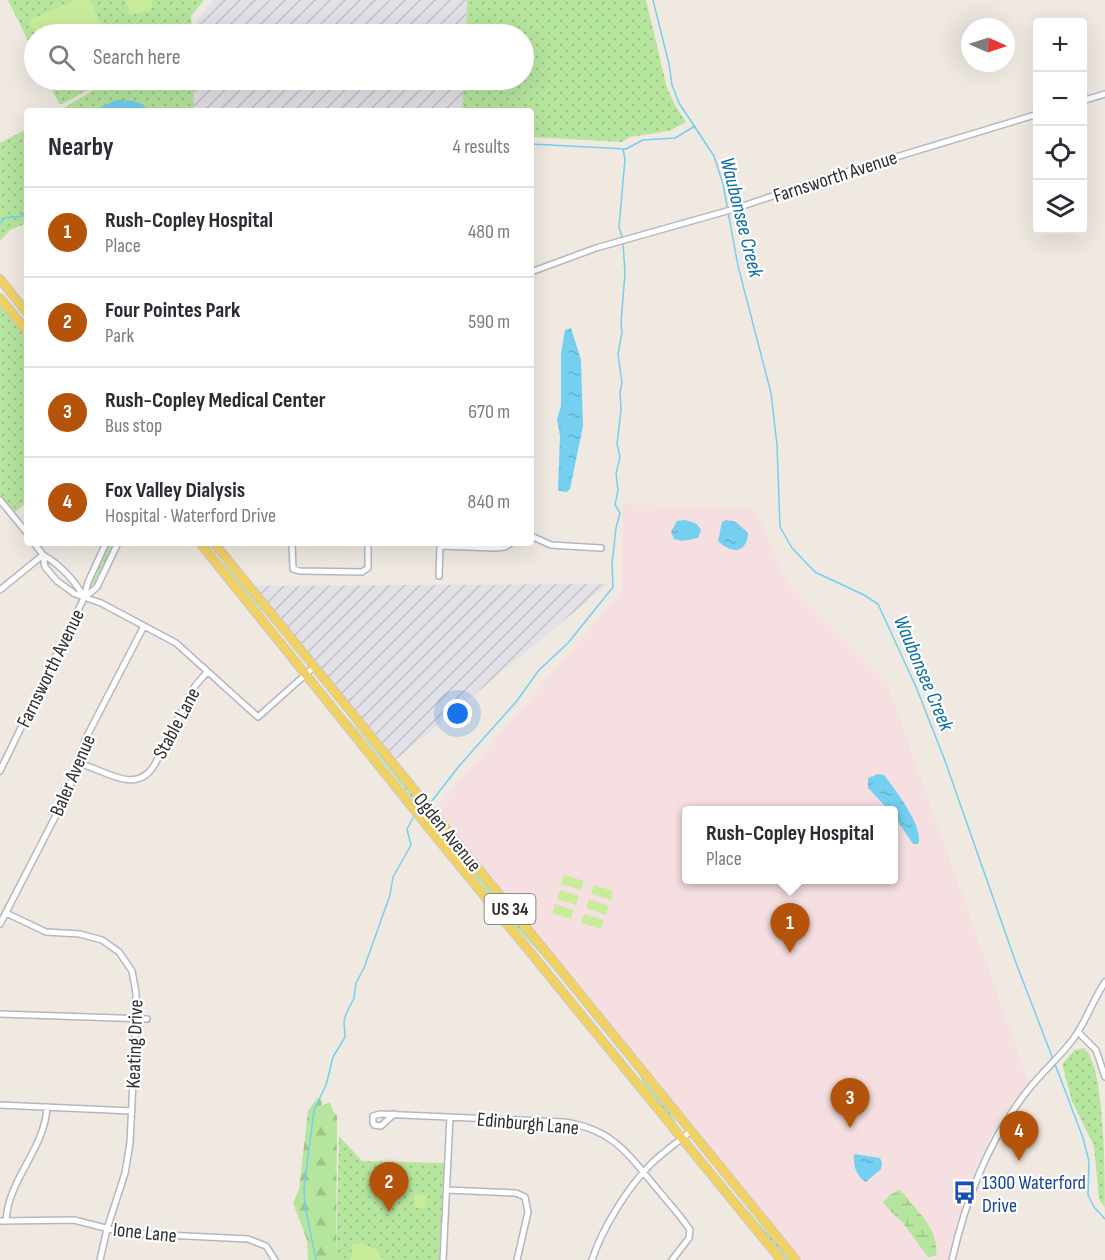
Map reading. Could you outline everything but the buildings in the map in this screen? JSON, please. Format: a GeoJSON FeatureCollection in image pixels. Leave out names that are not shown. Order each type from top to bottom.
{"type":"FeatureCollection","features":[{"type":"Feature","properties":{"kind":"main road"},"geometry":{"type":"LineString","coordinates":[[0,279],[24,309]]}},
{"type":"Feature","properties":{"kind":"main road"},"geometry":{"type":"LineString","coordinates":[[0,297],[24,327]]}},
{"type":"Feature","properties":{"kind":"main road","name":"Ogden Avenue"},"geometry":{"type":"LineString","coordinates":[[202,546],[781,1260]]}},
{"type":"Feature","properties":{"kind":"main road","name":"Ogden Avenue"},"geometry":{"type":"LineString","coordinates":[[216,546],[796,1260]]}},
{"type":"Feature","properties":{"kind":"street"},"geometry":{"type":"LineString","coordinates":[[1087,100],[1105,94]]}},
{"type":"Feature","properties":{"kind":"street","name":"Farnsworth Avenue"},"geometry":{"type":"LineString","coordinates":[[534,271],[628,238],[734,209],[820,180],[1033,116]]}},
{"type":"Feature","properties":{"kind":"street"},"geometry":{"type":"LineString","coordinates":[[0,500],[24,529]]}},
{"type":"Feature","properties":{"kind":"street"},"geometry":{"type":"LineString","coordinates":[[534,537],[551,545],[601,548]]}},
{"type":"Feature","properties":{"kind":"street"},"geometry":{"type":"LineString","coordinates":[[36,546],[43,555],[53,561],[79,586],[84,598]]}},
{"type":"Feature","properties":{"kind":"street","name":"Farnsworth Avenue"},"geometry":{"type":"LineString","coordinates":[[0,771],[84,598],[88,582],[105,546]]}},
{"type":"Feature","properties":{"kind":"street","name":"Farnsworth Avenue"},"geometry":{"type":"LineString","coordinates":[[84,598],[97,587],[117,546]]}},
{"type":"Feature","properties":{"kind":"street"},"geometry":{"type":"LineString","coordinates":[[292,546],[293,569],[362,572],[368,568],[368,546]]}},
{"type":"Feature","properties":{"kind":"street"},"geometry":{"type":"LineString","coordinates":[[439,576],[440,546]]}},
{"type":"Feature","properties":{"kind":"street"},"geometry":{"type":"LineString","coordinates":[[468,546],[496,548],[506,546]]}},
{"type":"Feature","properties":{"kind":"street"},"geometry":{"type":"LineString","coordinates":[[0,590],[43,555]]}},
{"type":"Feature","properties":{"kind":"street"},"geometry":{"type":"LineString","coordinates":[[43,555],[45,567],[57,581],[75,594],[101,603],[176,643],[258,717],[315,668]]}},
{"type":"Feature","properties":{"kind":"street","name":"Baler Avenue"},"geometry":{"type":"LineString","coordinates":[[0,924],[68,792],[86,738],[144,626]]}},
{"type":"Feature","properties":{"kind":"street","name":"Stable Lane"},"geometry":{"type":"LineString","coordinates":[[78,763],[92,766],[126,780],[134,780],[146,775],[195,686],[207,672]]}},
{"type":"Feature","properties":{"kind":"street","name":"Keating Drive"},"geometry":{"type":"LineString","coordinates":[[6,913],[46,932],[86,935],[102,940],[126,960],[132,971],[136,993],[136,1019],[128,1161],[100,1260]]}},
{"type":"Feature","properties":{"kind":"street"},"geometry":{"type":"LineString","coordinates":[[952,1260],[965,1209],[982,1166],[1014,1110],[1078,1032],[1105,982]]}},
{"type":"Feature","properties":{"kind":"street"},"geometry":{"type":"LineString","coordinates":[[0,1014],[147,1019]]}},
{"type":"Feature","properties":{"kind":"street"},"geometry":{"type":"LineString","coordinates":[[1078,1032],[1096,1050],[1105,1077]]}},
{"type":"Feature","properties":{"kind":"street"},"geometry":{"type":"LineString","coordinates":[[0,1105],[132,1110]]}},
{"type":"Feature","properties":{"kind":"street"},"geometry":{"type":"LineString","coordinates":[[3,1221],[9,1197],[44,1130],[47,1107]]}},
{"type":"Feature","properties":{"kind":"street","name":"Edinburgh Lane"},"geometry":{"type":"LineString","coordinates":[[394,1114],[564,1122],[585,1126],[606,1135],[617,1142],[644,1172],[690,1230],[689,1238],[672,1260]]}},
{"type":"Feature","properties":{"kind":"street"},"geometry":{"type":"LineString","coordinates":[[443,1260],[450,1117]]}},
{"type":"Feature","properties":{"kind":"street"},"geometry":{"type":"LineString","coordinates":[[592,1260],[614,1214],[644,1172],[691,1131]]}},
{"type":"Feature","properties":{"kind":"street"},"geometry":{"type":"LineString","coordinates":[[447,1190],[516,1193],[525,1197],[528,1212],[517,1260]]}},
{"type":"Feature","properties":{"kind":"street","name":"Ione Lane"},"geometry":{"type":"LineString","coordinates":[[3,1221],[74,1220],[131,1234],[248,1239],[267,1246],[275,1260]]}},
{"type":"Feature","properties":{"kind":"shaded area"},"geometry":{"type":"Polygon","coordinates":[[[214,0],[467,0],[466,24],[196,24],[197,20],[214,0]]]}},
{"type":"Feature","properties":{"kind":"shaded area"},"geometry":{"type":"Polygon","coordinates":[[[193,90],[463,90],[462,108],[194,108],[193,90]]]}},
{"type":"Feature","properties":{"kind":"shaded area"},"geometry":{"type":"Polygon","coordinates":[[[623,504],[755,509],[786,582],[887,683],[1029,1083],[998,1123],[977,1164],[957,1221],[948,1260],[801,1260],[717,1158],[652,1073],[617,1035],[435,810],[622,591],[623,504]]]}},
{"type":"Feature","properties":{"kind":"shaded area"},"geometry":{"type":"Polygon","coordinates":[[[608,584],[394,761],[252,586],[402,585],[608,584]]]}},
{"type":"Feature","properties":{"kind":"green space"},"geometry":{"type":"Polygon","coordinates":[[[8,0],[204,0],[191,16],[191,24],[24,24],[24,33],[8,0]]]}},
{"type":"Feature","properties":{"kind":"green space"},"geometry":{"type":"Polygon","coordinates":[[[76,0],[90,0],[101,24],[31,24],[29,20],[76,0]]]}},
{"type":"Feature","properties":{"kind":"green space"},"geometry":{"type":"Polygon","coordinates":[[[126,0],[152,0],[151,10],[130,15],[126,0]]]}},
{"type":"Feature","properties":{"kind":"green space"},"geometry":{"type":"Polygon","coordinates":[[[467,0],[646,0],[667,88],[686,122],[669,131],[630,137],[622,142],[534,137],[534,108],[462,108],[463,90],[534,90],[534,24],[466,24],[467,0]]]}},
{"type":"Feature","properties":{"kind":"green space"},"geometry":{"type":"Polygon","coordinates":[[[52,90],[88,90],[60,105],[52,90]]]}},
{"type":"Feature","properties":{"kind":"green space"},"geometry":{"type":"Polygon","coordinates":[[[94,90],[193,90],[194,108],[64,108],[94,90]]]}},
{"type":"Feature","properties":{"kind":"green space"},"geometry":{"type":"Polygon","coordinates":[[[24,131],[24,224],[10,230],[0,241],[0,143],[24,131]]]}},
{"type":"Feature","properties":{"kind":"green space"},"geometry":{"type":"Polygon","coordinates":[[[0,304],[24,332],[24,505],[14,513],[0,496],[0,304]]]}},
{"type":"Feature","properties":{"kind":"green space"},"geometry":{"type":"Polygon","coordinates":[[[108,546],[113,546],[97,580],[90,587],[108,546]]]}},
{"type":"Feature","properties":{"kind":"green space"},"geometry":{"type":"Polygon","coordinates":[[[207,546],[245,587],[275,626],[207,546]]]}},
{"type":"Feature","properties":{"kind":"green space"},"geometry":{"type":"Polygon","coordinates":[[[346,716],[382,757],[555,970],[517,928],[346,716]]]}},
{"type":"Feature","properties":{"kind":"green space"},"geometry":{"type":"Polygon","coordinates":[[[564,875],[584,881],[581,890],[561,884],[564,875]]]}},
{"type":"Feature","properties":{"kind":"green space"},"geometry":{"type":"Polygon","coordinates":[[[594,885],[613,891],[611,900],[591,894],[594,885]]]}},
{"type":"Feature","properties":{"kind":"green space"},"geometry":{"type":"Polygon","coordinates":[[[560,890],[579,896],[576,905],[557,899],[560,890]]]}},
{"type":"Feature","properties":{"kind":"green space"},"geometry":{"type":"Polygon","coordinates":[[[589,899],[609,906],[606,915],[586,908],[589,899]]]}},
{"type":"Feature","properties":{"kind":"green space"},"geometry":{"type":"Polygon","coordinates":[[[555,904],[574,910],[571,919],[552,913],[555,904]]]}},
{"type":"Feature","properties":{"kind":"green space"},"geometry":{"type":"Polygon","coordinates":[[[584,914],[604,920],[601,929],[581,923],[584,914]]]}},
{"type":"Feature","properties":{"kind":"green space"},"geometry":{"type":"Polygon","coordinates":[[[1084,1048],[1091,1058],[1100,1098],[1105,1208],[1099,1199],[1094,1146],[1072,1101],[1062,1064],[1075,1050],[1084,1048]]]}},
{"type":"Feature","properties":{"kind":"green space"},"geometry":{"type":"Polygon","coordinates":[[[637,1071],[672,1115],[677,1125],[647,1090],[637,1071]]]}},
{"type":"Feature","properties":{"kind":"green space"},"geometry":{"type":"Polygon","coordinates":[[[317,1098],[321,1100],[322,1106],[330,1102],[337,1116],[336,1260],[308,1260],[307,1240],[293,1203],[299,1189],[308,1111],[317,1098]]]}},
{"type":"Feature","properties":{"kind":"green space"},"geometry":{"type":"Polygon","coordinates":[[[339,1136],[362,1161],[444,1163],[439,1260],[336,1260],[339,1136]]]}},
{"type":"Feature","properties":{"kind":"green space"},"geometry":{"type":"Polygon","coordinates":[[[728,1188],[791,1260],[786,1260],[728,1188]]]}},
{"type":"Feature","properties":{"kind":"green space"},"geometry":{"type":"Polygon","coordinates":[[[899,1190],[930,1228],[935,1241],[936,1256],[928,1257],[903,1223],[883,1202],[899,1190]]]}},
{"type":"Feature","properties":{"kind":"green space"},"geometry":{"type":"Polygon","coordinates":[[[415,1195],[426,1195],[425,1208],[415,1208],[415,1195]]]}},
{"type":"Feature","properties":{"kind":"green space"},"geometry":{"type":"Polygon","coordinates":[[[360,1243],[376,1249],[383,1260],[351,1260],[352,1245],[360,1243]]]}},
{"type":"Feature","properties":{"kind":"water"},"geometry":{"type":"Polygon","coordinates":[[[116,100],[139,103],[147,108],[100,108],[116,100]]]}},
{"type":"Feature","properties":{"kind":"water"},"geometry":{"type":"Polygon","coordinates":[[[571,328],[581,360],[583,426],[570,489],[567,492],[559,491],[558,488],[560,436],[557,419],[561,406],[561,353],[565,330],[571,328]]]}},
{"type":"Feature","properties":{"kind":"water"},"geometry":{"type":"Polygon","coordinates":[[[684,520],[698,525],[701,530],[698,538],[682,541],[674,539],[671,532],[677,521],[684,520]]]}},
{"type":"Feature","properties":{"kind":"water"},"geometry":{"type":"Polygon","coordinates":[[[726,520],[736,522],[748,533],[745,545],[738,550],[728,548],[718,541],[722,522],[726,520]]]}},
{"type":"Feature","properties":{"kind":"water"},"geometry":{"type":"Polygon","coordinates":[[[878,774],[884,775],[895,789],[917,828],[918,844],[913,844],[898,822],[898,806],[885,806],[868,788],[868,778],[878,774]]]}},
{"type":"Feature","properties":{"kind":"water"},"geometry":{"type":"Polygon","coordinates":[[[854,1154],[880,1158],[881,1169],[866,1182],[856,1170],[854,1154]]]}},
{"type":"Feature","properties":{"kind":"waterway","name":"Waubonsee Creek"},"geometry":{"type":"LineString","coordinates":[[653,0],[672,85],[679,103],[714,156],[723,184],[738,266],[771,393],[777,445],[780,527],[792,548],[815,572],[878,604],[916,687],[944,758],[1016,963],[1053,1059]]}},
{"type":"Feature","properties":{"kind":"waterway"},"geometry":{"type":"LineString","coordinates":[[534,144],[626,149],[643,140],[675,138],[695,126]]}},
{"type":"Feature","properties":{"kind":"waterway"},"geometry":{"type":"LineString","coordinates":[[622,237],[619,227],[625,159],[623,149]]}},
{"type":"Feature","properties":{"kind":"waterway"},"geometry":{"type":"LineString","coordinates":[[0,224],[4,218],[22,216],[24,213]]}},
{"type":"Feature","properties":{"kind":"waterway"},"geometry":{"type":"LineString","coordinates":[[432,801],[459,766],[516,702],[539,670],[568,643],[613,587],[612,564],[620,513],[615,505],[618,490],[616,474],[620,457],[617,444],[622,383],[618,354],[622,332],[625,273],[623,242]]}},
{"type":"Feature","properties":{"kind":"waterway"},"geometry":{"type":"LineString","coordinates":[[316,1260],[305,1206],[304,1188],[314,1110],[326,1085],[333,1057],[345,1037],[346,1014],[354,998],[356,983],[364,968],[390,895],[393,877],[411,845],[407,829],[413,818]]}},
{"type":"Feature","properties":{"kind":"waterway","name":"Waubonsee Creek"},"geometry":{"type":"LineString","coordinates":[[1055,1064],[1083,1138],[1089,1161],[1088,1195],[1094,1207],[1105,1219]]}},
{"type":"Feature","properties":{"kind":"place","name":"Rush-Copley Hospital"},"geometry":{"type":"Point","coordinates":[790,953]}},
{"type":"Feature","properties":{"kind":"place","name":"Rush-Copley Medical Center"},"geometry":{"type":"Point","coordinates":[850,1128]}},
{"type":"Feature","properties":{"kind":"place","name":"Fox Valley Dialysis"},"geometry":{"type":"Point","coordinates":[1019,1161]}},
{"type":"Feature","properties":{"kind":"place","name":"1300 Waterford Drive"},"geometry":{"type":"Point","coordinates":[964,1193]}},
{"type":"Feature","properties":{"kind":"place","name":"Four Pointes Park"},"geometry":{"type":"Point","coordinates":[389,1212]}}]}
